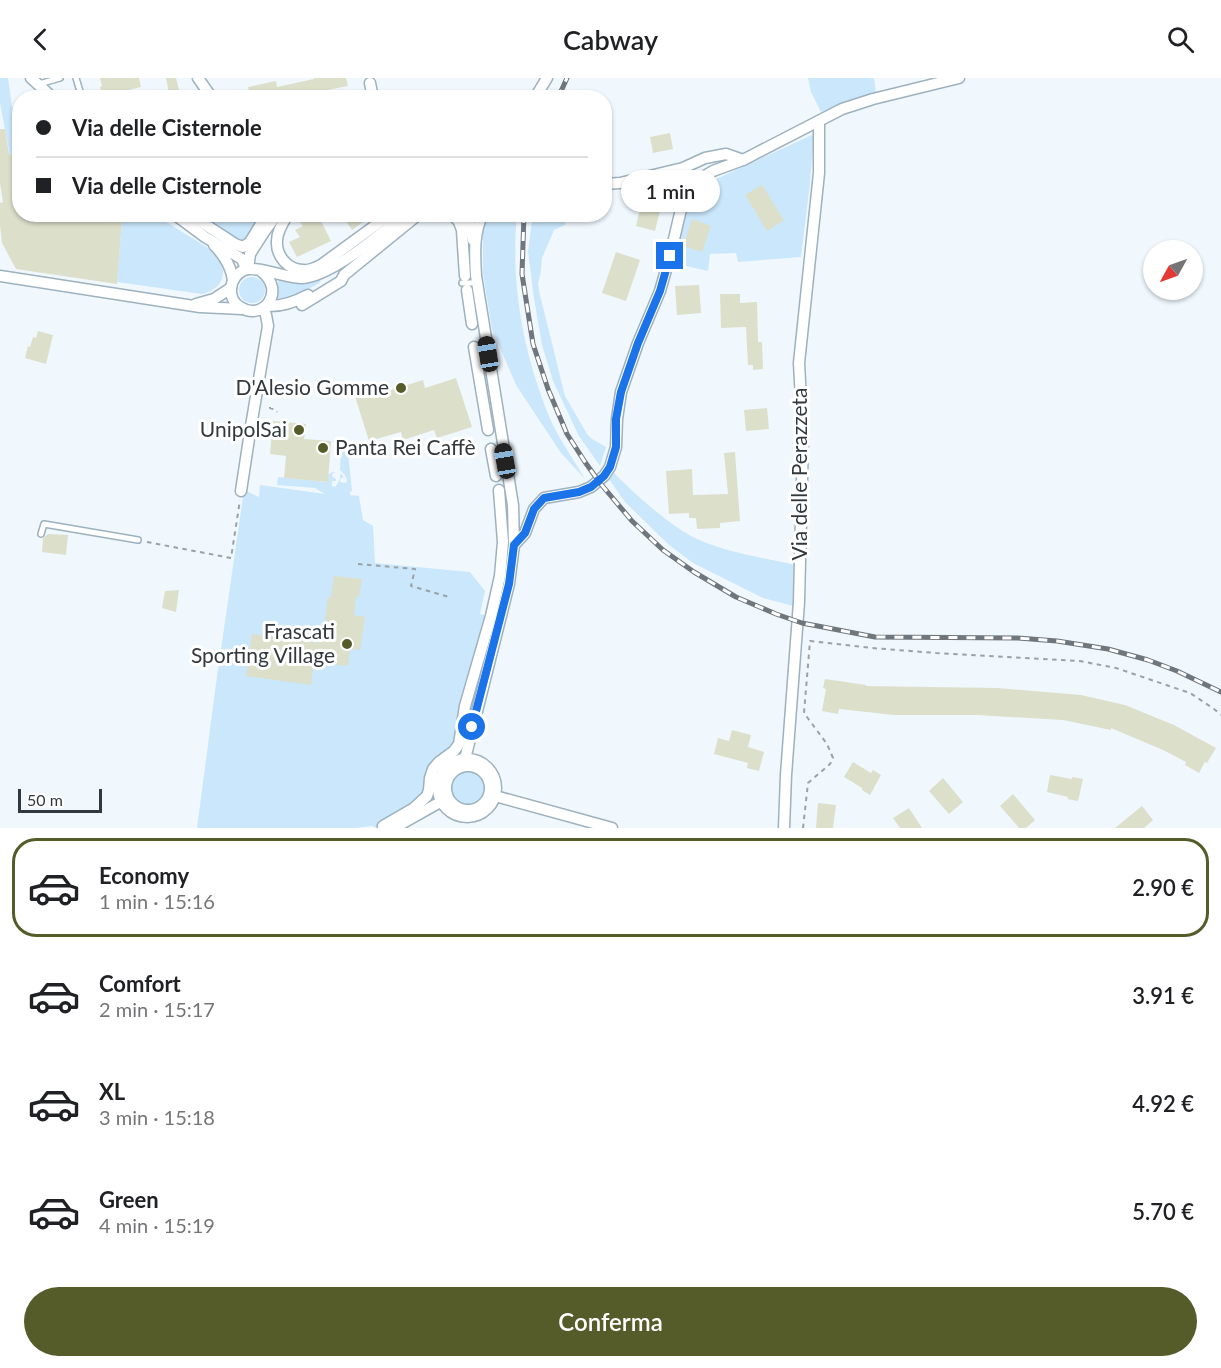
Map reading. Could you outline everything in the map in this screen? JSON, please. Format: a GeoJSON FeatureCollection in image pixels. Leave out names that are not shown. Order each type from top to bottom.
{"type":"FeatureCollection","features":[{"type":"Feature","properties":{"kind":"street"},"geometry":{"type":"LineString","coordinates":[[514,545],[525,533],[534,509],[544,498],[579,492],[591,487],[604,476],[610,467],[616,447],[616,419],[621,392],[660,291],[682,205],[696,181],[713,171],[743,160],[842,109],[958,78]]}},
{"type":"Feature","properties":{"kind":"street"},"geometry":{"type":"LineString","coordinates":[[370,83],[371,90]]}},
{"type":"Feature","properties":{"kind":"street","name":"Via delle Perazzeta"},"geometry":{"type":"LineString","coordinates":[[784,828],[799,602],[803,437],[799,363],[819,173],[819,121]]}},
{"type":"Feature","properties":{"kind":"street"},"geometry":{"type":"LineString","coordinates":[[612,184],[683,168],[705,158],[726,154],[743,160]]}},
{"type":"Feature","properties":{"kind":"street"},"geometry":{"type":"LineString","coordinates":[[185,222],[242,259],[247,269]]}},
{"type":"Feature","properties":{"kind":"street"},"geometry":{"type":"LineString","coordinates":[[201,222],[243,247],[250,242],[262,222]]}},
{"type":"Feature","properties":{"kind":"street"},"geometry":{"type":"LineString","coordinates":[[247,269],[250,254],[272,222]]}},
{"type":"Feature","properties":{"kind":"street"},"geometry":{"type":"LineString","coordinates":[[276,222],[272,240],[274,258],[278,266],[290,277]]}},
{"type":"Feature","properties":{"kind":"street"},"geometry":{"type":"LineString","coordinates":[[284,222],[276,240],[280,258],[287,265],[304,271],[321,265],[380,222]]}},
{"type":"Feature","properties":{"kind":"street"},"geometry":{"type":"LineString","coordinates":[[184,304],[200,304],[214,299],[232,284],[238,274],[247,269],[290,277],[312,277],[326,271],[364,246],[396,222]]}},
{"type":"Feature","properties":{"kind":"street"},"geometry":{"type":"LineString","coordinates":[[302,305],[341,281],[344,275],[409,222]]}},
{"type":"Feature","properties":{"kind":"street"},"geometry":{"type":"LineString","coordinates":[[459,222],[462,230],[465,283],[472,324]]}},
{"type":"Feature","properties":{"kind":"street"},"geometry":{"type":"LineString","coordinates":[[463,763],[509,584],[514,545],[513,506],[477,283],[475,250],[469,222]]}},
{"type":"Feature","properties":{"kind":"street"},"geometry":{"type":"LineString","coordinates":[[475,250],[480,222]]}},
{"type":"Feature","properties":{"kind":"street"},"geometry":{"type":"LineString","coordinates":[[205,237],[220,252],[230,268],[231,296],[242,309]]}},
{"type":"Feature","properties":{"kind":"street"},"geometry":{"type":"LineString","coordinates":[[264,307],[291,303],[322,286],[364,246]]}},
{"type":"Feature","properties":{"kind":"street"},"geometry":{"type":"LineString","coordinates":[[0,276],[200,307],[250,311],[264,307],[273,294],[271,280],[261,271]]}},
{"type":"Feature","properties":{"kind":"street"},"geometry":{"type":"LineString","coordinates":[[241,490],[268,326],[264,307]]}},
{"type":"Feature","properties":{"kind":"street"},"geometry":{"type":"LineString","coordinates":[[474,347],[488,430]]}},
{"type":"Feature","properties":{"kind":"street"},"geometry":{"type":"LineString","coordinates":[[491,449],[496,476]]}},
{"type":"Feature","properties":{"kind":"street"},"geometry":{"type":"LineString","coordinates":[[388,827],[427,796],[433,769],[459,744],[465,706],[500,576],[503,542],[499,490]]}},
{"type":"Feature","properties":{"kind":"street"},"geometry":{"type":"LineString","coordinates":[[463,763],[448,779],[446,792],[448,798],[453,804],[467,810],[481,805],[486,799],[489,793],[489,780],[475,767],[463,763],[453,762],[443,771],[438,785],[439,794],[445,806],[453,813],[465,817],[474,816],[489,807],[495,796],[496,783],[492,773],[482,763],[476,760],[463,763]]}},
{"type":"Feature","properties":{"kind":"street"},"geometry":{"type":"LineString","coordinates":[[495,796],[612,828]]}},
{"type":"Feature","properties":{"kind":"street"},"geometry":{"type":"LineString","coordinates":[[388,827],[442,801]]}},
{"type":"Feature","properties":{"kind":"lane"},"geometry":{"type":"LineString","coordinates":[[40,81],[60,78]]}},
{"type":"Feature","properties":{"kind":"lane"},"geometry":{"type":"LineString","coordinates":[[465,283],[477,283]]}},
{"type":"Feature","properties":{"kind":"lane"},"geometry":{"type":"LineString","coordinates":[[41,534],[44,524],[138,540]]}},
{"type":"Feature","properties":{"kind":"path"},"geometry":{"type":"LineString","coordinates":[[270,407],[277,412]]}},
{"type":"Feature","properties":{"kind":"path"},"geometry":{"type":"LineString","coordinates":[[138,540],[231,558],[241,490]]}},
{"type":"Feature","properties":{"kind":"path"},"geometry":{"type":"LineString","coordinates":[[358,564],[415,569],[411,586],[449,597]]}},
{"type":"Feature","properties":{"kind":"path"},"geometry":{"type":"LineString","coordinates":[[803,828],[808,783],[830,764],[832,758],[827,744],[804,713],[810,641],[925,652],[1080,661],[1116,668],[1190,693],[1221,715]]}},
{"type":"Feature","properties":{"kind":"shaded area"},"geometry":{"type":"Polygon","coordinates":[[[0,78],[8,78],[12,107],[12,156],[10,156],[0,103],[0,78]]]}},
{"type":"Feature","properties":{"kind":"shaded area"},"geometry":{"type":"Polygon","coordinates":[[[808,78],[874,78],[876,93],[821,112],[811,92],[808,78]]]}},
{"type":"Feature","properties":{"kind":"shaded area"},"geometry":{"type":"Polygon","coordinates":[[[814,134],[801,257],[738,262],[736,253],[710,254],[708,271],[673,263],[687,204],[697,188],[814,134]]]}},
{"type":"Feature","properties":{"kind":"shaded area"},"geometry":{"type":"Polygon","coordinates":[[[122,222],[166,222],[213,251],[222,264],[223,271],[216,288],[202,294],[117,282],[122,222]]]}},
{"type":"Feature","properties":{"kind":"shaded area"},"geometry":{"type":"Polygon","coordinates":[[[203,222],[262,222],[247,245],[203,222]]]}},
{"type":"Feature","properties":{"kind":"shaded area"},"geometry":{"type":"Polygon","coordinates":[[[484,222],[516,222],[515,241],[518,294],[527,347],[552,423],[585,479],[561,453],[516,385],[492,329],[483,274],[484,222]]]}},
{"type":"Feature","properties":{"kind":"shaded area"},"geometry":{"type":"Polygon","coordinates":[[[532,222],[566,222],[565,225],[554,230],[542,258],[538,284],[565,396],[587,434],[606,447],[600,466],[579,436],[553,381],[542,345],[528,251],[532,222]]]}},
{"type":"Feature","properties":{"kind":"shaded area"},"geometry":{"type":"Polygon","coordinates":[[[252,277],[261,281],[265,290],[261,299],[252,303],[243,299],[239,290],[243,281],[252,277]]]}},
{"type":"Feature","properties":{"kind":"shaded area"},"geometry":{"type":"Polygon","coordinates":[[[319,279],[321,281],[319,283],[300,294],[274,300],[279,281],[296,284],[319,279]]]}},
{"type":"Feature","properties":{"kind":"shaded area","name":"Frascati Sporting Village"},"geometry":{"type":"Polygon","coordinates":[[[343,444],[348,453],[352,491],[350,495],[359,496],[363,520],[373,526],[375,563],[470,572],[485,591],[480,614],[491,616],[459,744],[439,762],[429,793],[378,828],[371,826],[356,828],[197,828],[244,490],[259,497],[260,485],[325,494],[315,488],[277,485],[278,477],[327,482],[328,475],[336,472],[332,476],[336,481],[332,481],[332,486],[338,483],[340,473],[344,477],[340,479],[340,482],[345,483],[347,481],[345,475],[340,470],[343,444]]]}},
{"type":"Feature","properties":{"kind":"shaded area"},"geometry":{"type":"Polygon","coordinates":[[[612,471],[650,506],[691,536],[728,550],[795,565],[793,606],[763,598],[693,563],[669,545],[625,502],[606,475],[612,471]]]}},
{"type":"Feature","properties":{"kind":"shaded area"},"geometry":{"type":"Polygon","coordinates":[[[468,766],[483,773],[490,788],[483,803],[468,810],[453,803],[446,788],[453,773],[468,766]]]}},
{"type":"Feature","properties":{"kind":"building"},"geometry":{"type":"Polygon","coordinates":[[[100,78],[139,78],[141,87],[128,90],[101,90],[100,78]]]}},
{"type":"Feature","properties":{"kind":"building"},"geometry":{"type":"Polygon","coordinates":[[[166,78],[176,78],[179,90],[168,90],[166,78]]]}},
{"type":"Feature","properties":{"kind":"building"},"geometry":{"type":"Polygon","coordinates":[[[346,78],[348,86],[327,90],[249,90],[248,87],[276,81],[277,87],[314,79],[346,78]]]}},
{"type":"Feature","properties":{"kind":"building"},"geometry":{"type":"Polygon","coordinates":[[[0,129],[5,129],[9,154],[12,155],[12,222],[122,222],[117,284],[16,269],[2,243],[0,203],[3,202],[0,183],[0,129]]]}},
{"type":"Feature","properties":{"kind":"building"},"geometry":{"type":"Polygon","coordinates":[[[670,133],[673,149],[653,153],[650,137],[670,133]]]}},
{"type":"Feature","properties":{"kind":"building"},"geometry":{"type":"Polygon","coordinates":[[[762,185],[784,220],[767,231],[745,195],[762,185]]]}},
{"type":"Feature","properties":{"kind":"building"},"geometry":{"type":"Polygon","coordinates":[[[641,205],[660,211],[655,231],[636,226],[641,205]]]}},
{"type":"Feature","properties":{"kind":"building"},"geometry":{"type":"Polygon","coordinates":[[[692,219],[711,226],[702,252],[683,246],[692,219]]]}},
{"type":"Feature","properties":{"kind":"building"},"geometry":{"type":"Polygon","coordinates":[[[300,222],[322,222],[331,241],[297,257],[289,242],[300,237],[295,230],[303,226],[300,222]]]}},
{"type":"Feature","properties":{"kind":"building"},"geometry":{"type":"Polygon","coordinates":[[[346,222],[363,222],[352,230],[346,222]]]}},
{"type":"Feature","properties":{"kind":"building"},"geometry":{"type":"Polygon","coordinates":[[[616,252],[640,260],[626,301],[602,293],[616,252]]]}},
{"type":"Feature","properties":{"kind":"building"},"geometry":{"type":"Polygon","coordinates":[[[699,285],[701,313],[677,315],[675,286],[699,285]]]}},
{"type":"Feature","properties":{"kind":"building"},"geometry":{"type":"Polygon","coordinates":[[[720,294],[740,294],[740,303],[757,302],[758,342],[762,342],[763,369],[753,370],[753,365],[748,365],[746,327],[721,328],[720,294]]]}},
{"type":"Feature","properties":{"kind":"building"},"geometry":{"type":"Polygon","coordinates":[[[38,331],[53,335],[46,364],[25,358],[28,346],[30,347],[33,337],[36,338],[38,331]]]}},
{"type":"Feature","properties":{"kind":"building"},"geometry":{"type":"Polygon","coordinates":[[[456,378],[472,427],[437,438],[434,430],[403,440],[401,432],[369,441],[354,393],[389,382],[391,390],[423,380],[425,388],[456,378]]]}},
{"type":"Feature","properties":{"kind":"building"},"geometry":{"type":"Polygon","coordinates":[[[767,408],[769,429],[746,431],[744,410],[767,408]]]}},
{"type":"Feature","properties":{"kind":"building"},"geometry":{"type":"Polygon","coordinates":[[[273,421],[306,424],[304,439],[331,441],[328,482],[284,478],[286,456],[270,454],[273,421]]]}},
{"type":"Feature","properties":{"kind":"building"},"geometry":{"type":"Polygon","coordinates":[[[735,452],[740,521],[720,523],[720,528],[697,529],[696,518],[689,518],[689,513],[669,514],[666,471],[692,469],[693,495],[728,494],[724,453],[735,452]]]}},
{"type":"Feature","properties":{"kind":"building"},"geometry":{"type":"Polygon","coordinates":[[[48,534],[68,535],[66,555],[42,552],[43,538],[48,534]]]}},
{"type":"Feature","properties":{"kind":"building"},"geometry":{"type":"Polygon","coordinates":[[[334,576],[362,579],[359,597],[356,597],[354,615],[365,617],[360,650],[350,649],[348,666],[314,662],[311,685],[246,676],[252,634],[319,643],[334,576]]]}},
{"type":"Feature","properties":{"kind":"building"},"geometry":{"type":"Polygon","coordinates":[[[179,590],[176,612],[162,608],[165,591],[179,590]]]}},
{"type":"Feature","properties":{"kind":"building"},"geometry":{"type":"Polygon","coordinates":[[[825,679],[866,686],[997,688],[1081,695],[1125,705],[1174,725],[1216,748],[1199,773],[1185,765],[1186,762],[1163,750],[1111,728],[1111,730],[1063,720],[977,715],[894,715],[839,709],[838,714],[822,711],[826,689],[823,688],[825,679]]]}},
{"type":"Feature","properties":{"kind":"building"},"geometry":{"type":"Polygon","coordinates":[[[732,730],[751,735],[748,747],[764,752],[759,771],[747,768],[748,763],[714,754],[718,738],[729,741],[732,730]]]}},
{"type":"Feature","properties":{"kind":"building"},"geometry":{"type":"Polygon","coordinates":[[[853,762],[871,773],[873,770],[881,775],[870,795],[844,777],[853,762]]]}},
{"type":"Feature","properties":{"kind":"building"},"geometry":{"type":"Polygon","coordinates":[[[1050,775],[1083,779],[1078,801],[1047,792],[1050,775]]]}},
{"type":"Feature","properties":{"kind":"building"},"geometry":{"type":"Polygon","coordinates":[[[943,778],[963,802],[949,814],[929,791],[943,778]]]}},
{"type":"Feature","properties":{"kind":"building"},"geometry":{"type":"Polygon","coordinates":[[[1013,794],[1035,820],[1026,828],[1019,828],[1000,806],[1013,794]]]}},
{"type":"Feature","properties":{"kind":"building"},"geometry":{"type":"Polygon","coordinates":[[[818,803],[836,805],[833,828],[816,828],[818,803]]]}},
{"type":"Feature","properties":{"kind":"building"},"geometry":{"type":"Polygon","coordinates":[[[1142,806],[1153,820],[1144,828],[1115,828],[1142,806]]]}},
{"type":"Feature","properties":{"kind":"building"},"geometry":{"type":"Polygon","coordinates":[[[909,808],[922,828],[900,828],[893,818],[909,808]]]}},
{"type":"Feature","properties":{"kind":"railway"},"geometry":{"type":"LineString","coordinates":[[562,90],[567,78]]}},
{"type":"Feature","properties":{"kind":"railway"},"geometry":{"type":"LineString","coordinates":[[524,222],[522,274],[533,344],[548,389],[567,434],[600,483],[632,521],[663,550],[694,572],[736,597],[802,623],[875,637],[1018,638],[1108,649],[1177,671],[1221,692]]}},
{"type":"Feature","properties":{"kind":"place","name":"D'Alesio Gomme"},"geometry":{"type":"Point","coordinates":[401,388]}},
{"type":"Feature","properties":{"kind":"place","name":"UnipolSai"},"geometry":{"type":"Point","coordinates":[299,430]}},
{"type":"Feature","properties":{"kind":"place","name":"Panta Rei Caffè"},"geometry":{"type":"Point","coordinates":[323,448]}},
{"type":"Feature","properties":{"kind":"place","name":"Frascati Sporting Village"},"geometry":{"type":"Point","coordinates":[347,644]}},
{"type":"Feature","properties":{"kind":"route"},"geometry":{"type":"LineString","coordinates":[[472,727],[509,584],[514,545],[525,533],[534,509],[544,498],[579,492],[591,487],[604,476],[610,467],[616,447],[616,419],[621,392],[660,291],[670,256]]}}]}
